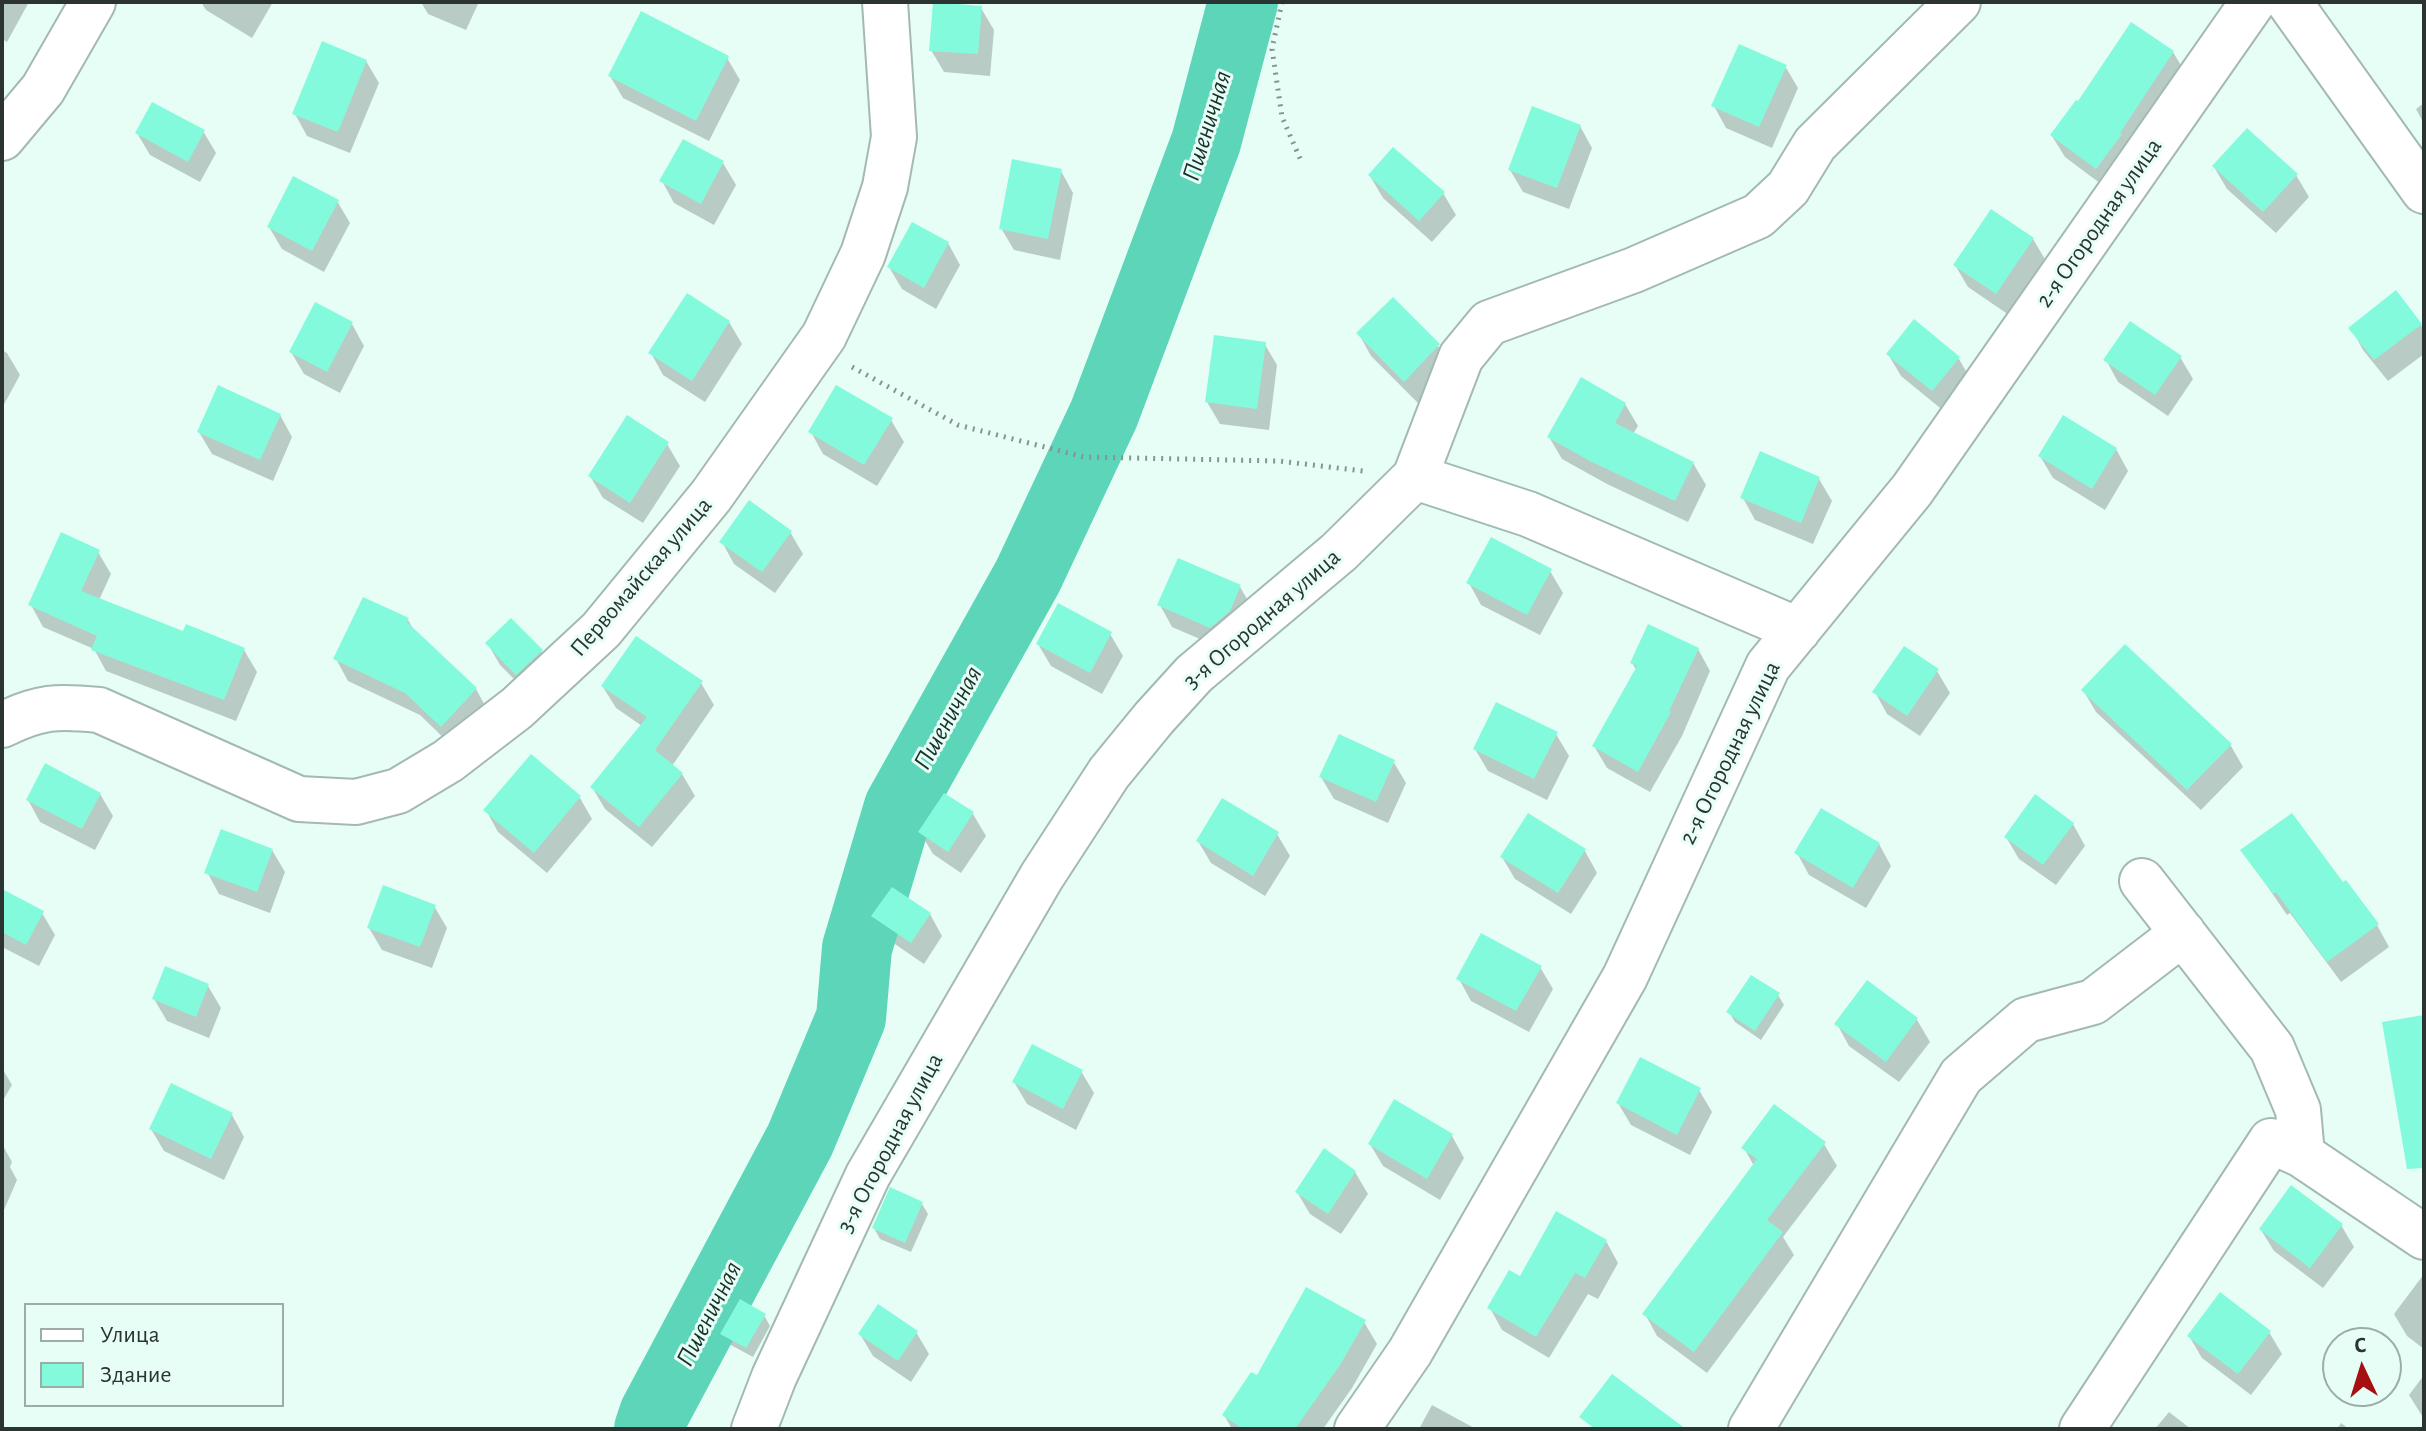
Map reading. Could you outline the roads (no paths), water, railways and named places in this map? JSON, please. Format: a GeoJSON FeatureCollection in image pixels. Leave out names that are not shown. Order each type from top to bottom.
{"type":"FeatureCollection","features":[{"type":"Feature","properties":{"kind":"street"},"geometry":{"type":"LineString","coordinates":[[2,138],[43,89],[93,2]]}},
{"type":"Feature","properties":{"kind":"street","name":"Первомайская улица"},"geometry":{"type":"LineString","coordinates":[[2,725],[36,709],[65,707],[99,710],[299,799],[356,802],[398,791],[448,761],[517,708],[601,630],[711,496],[824,336],[863,254],[885,187],[894,137],[885,2]]}},
{"type":"Feature","properties":{"kind":"street","name":"3-я Огородная улица"},"geometry":{"type":"LineString","coordinates":[[754,1429],[774,1377],[868,1175],[1042,876],[1109,773],[1194,674],[1339,552],[1415,477],[1461,357],[1489,323],[1634,270],[1758,216],[1788,188],[1815,144],[1958,2]]}},
{"type":"Feature","properties":{"kind":"street","name":"2-я Огородная улица"},"geometry":{"type":"LineString","coordinates":[[1357,1429],[1410,1352],[1625,977],[1768,666],[1912,490],[2253,2]]}},
{"type":"Feature","properties":{"kind":"street"},"geometry":{"type":"LineString","coordinates":[[2289,2],[2424,191]]}},
{"type":"Feature","properties":{"kind":"street"},"geometry":{"type":"LineString","coordinates":[[1415,477],[1528,514],[1798,630]]}},
{"type":"Feature","properties":{"kind":"street"},"geometry":{"type":"LineString","coordinates":[[2142,881],[2272,1048],[2298,1110],[2302,1155]]}},
{"type":"Feature","properties":{"kind":"street"},"geometry":{"type":"LineString","coordinates":[[1751,1429],[1961,1076],[2026,1020],[2093,1002],[2183,933]]}},
{"type":"Feature","properties":{"kind":"street"},"geometry":{"type":"LineString","coordinates":[[2082,1429],[2271,1141],[2302,1155],[2424,1237]]}},
{"type":"Feature","properties":{"kind":"waterway","name":"Пшеничная"},"geometry":{"type":"LineString","coordinates":[[649,1429],[654,1414],[800,1140],[851,1018],[857,948],[899,807],[1028,576],[1104,414],[1206,142],[1243,2]]}}]}
